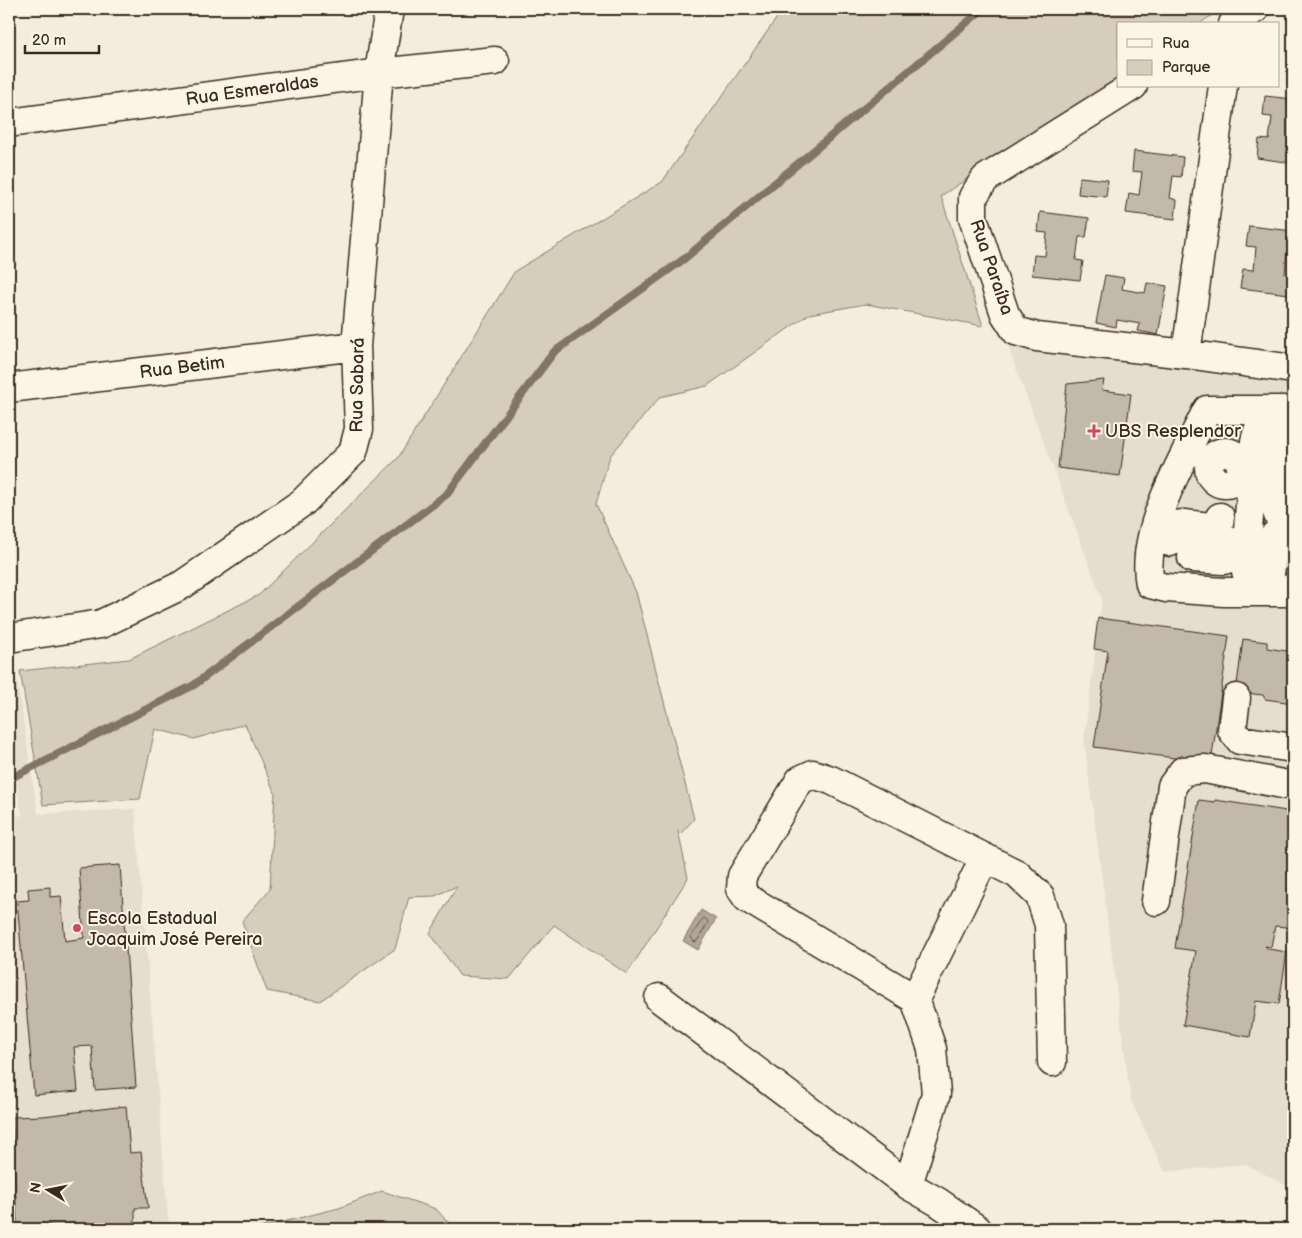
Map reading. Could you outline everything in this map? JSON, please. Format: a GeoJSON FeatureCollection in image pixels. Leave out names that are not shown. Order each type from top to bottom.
{"type":"FeatureCollection","features":[{"type":"Feature","properties":{"kind":"street","name":"Rua Sabará"},"geometry":{"type":"LineString","coordinates":[[9,638],[101,624],[182,585],[303,502],[353,452],[359,428],[356,346],[379,73],[389,9]]}},
{"type":"Feature","properties":{"kind":"street"},"geometry":{"type":"LineString","coordinates":[[1236,22],[1255,9]]}},
{"type":"Feature","properties":{"kind":"street","name":"Rua Esmeraldas"},"geometry":{"type":"LineString","coordinates":[[9,122],[379,73],[495,61]]}},
{"type":"Feature","properties":{"kind":"street","name":"Rua Paraíba"},"geometry":{"type":"LineString","coordinates":[[1130,88],[985,180],[973,197],[973,218],[1005,314],[1016,331],[1037,337],[1186,354],[1293,369]]}},
{"type":"Feature","properties":{"kind":"street"},"geometry":{"type":"LineString","coordinates":[[1186,354],[1223,88]]}},
{"type":"Feature","properties":{"kind":"street","name":"Rua Betim"},"geometry":{"type":"LineString","coordinates":[[9,388],[356,346]]}},
{"type":"Feature","properties":{"kind":"street"},"geometry":{"type":"LineString","coordinates":[[1293,410],[1208,410],[1161,506],[1154,528],[1148,575],[1150,584],[1166,588],[1267,593],[1290,592],[1293,587]]}},
{"type":"Feature","properties":{"kind":"street"},"geometry":{"type":"LineString","coordinates":[[1170,542],[1172,530],[1176,525],[1210,527],[1207,540],[1194,540],[1192,558],[1224,560],[1226,540],[1216,540],[1220,517],[1212,514],[1207,508],[1206,499],[1209,492],[1216,486],[1224,485],[1216,482],[1210,475],[1209,467],[1212,459],[1219,454],[1227,452],[1228,410]]}},
{"type":"Feature","properties":{"kind":"street"},"geometry":{"type":"LineString","coordinates":[[1293,518],[1284,518],[1278,515],[1276,508],[1283,438],[1281,424],[1274,418],[1265,420],[1260,425],[1255,441],[1245,568],[1248,578],[1257,582],[1270,574],[1275,536],[1281,530],[1289,530],[1293,533]]}},
{"type":"Feature","properties":{"kind":"street"},"geometry":{"type":"LineString","coordinates":[[1175,597],[1293,602]]}},
{"type":"Feature","properties":{"kind":"street"},"geometry":{"type":"LineString","coordinates":[[1236,698],[1232,730],[1240,740],[1293,748]]}},
{"type":"Feature","properties":{"kind":"street"},"geometry":{"type":"LineString","coordinates":[[1156,901],[1172,786],[1183,771],[1205,768],[1293,786]]}},
{"type":"Feature","properties":{"kind":"street"},"geometry":{"type":"LineString","coordinates":[[908,1185],[936,1094],[932,1049],[915,999],[747,898],[741,889],[742,876],[800,780],[813,774],[831,780],[1017,874],[1040,896],[1050,925],[1052,1062]]}},
{"type":"Feature","properties":{"kind":"street"},"geometry":{"type":"LineString","coordinates":[[915,999],[984,859]]}},
{"type":"Feature","properties":{"kind":"street"},"geometry":{"type":"LineString","coordinates":[[659,998],[908,1185],[938,1202],[977,1229]]}},
{"type":"Feature","properties":{"kind":"shaded area"},"geometry":{"type":"Polygon","coordinates":[[[1001,328],[1293,368],[1293,1189],[1245,1164],[1165,1172],[1131,1101],[1084,741],[1102,599],[1001,328]]]}},
{"type":"Feature","properties":{"kind":"shaded area","name":"Escola Estadual Joaquim José Pereira"},"geometry":{"type":"Polygon","coordinates":[[[17,680],[38,814],[135,809],[169,1229],[9,1229],[9,818],[22,815],[9,743],[9,682],[17,680]]]}},
{"type":"Feature","properties":{"kind":"green space"},"geometry":{"type":"Polygon","coordinates":[[[783,9],[1221,9],[1202,22],[1117,22],[1117,79],[941,196],[983,326],[866,304],[809,314],[707,386],[660,397],[610,456],[596,504],[636,592],[694,819],[681,833],[678,830],[688,878],[627,974],[554,925],[509,979],[460,976],[430,933],[457,886],[435,896],[409,897],[395,949],[320,1001],[267,991],[242,921],[270,889],[275,793],[245,724],[194,739],[155,729],[140,799],[43,805],[20,671],[129,659],[259,595],[398,458],[515,271],[662,182],[783,9]]]}},
{"type":"Feature","properties":{"kind":"green space"},"geometry":{"type":"Polygon","coordinates":[[[382,1191],[436,1209],[454,1229],[255,1229],[339,1208],[382,1191]]]}},
{"type":"Feature","properties":{"kind":"water"},"geometry":{"type":"Polygon","coordinates":[[[701,910],[716,919],[698,950],[683,941],[701,910]]]}},
{"type":"Feature","properties":{"kind":"building"},"geometry":{"type":"Polygon","coordinates":[[[1265,96],[1293,99],[1293,163],[1257,158],[1259,139],[1269,140],[1272,117],[1263,116],[1265,96]]]}},
{"type":"Feature","properties":{"kind":"building"},"geometry":{"type":"Polygon","coordinates":[[[1134,151],[1183,157],[1181,177],[1173,176],[1170,198],[1177,200],[1175,219],[1126,213],[1129,193],[1139,195],[1142,172],[1132,171],[1134,151]]]}},
{"type":"Feature","properties":{"kind":"building"},"geometry":{"type":"Polygon","coordinates":[[[1080,177],[1108,180],[1106,197],[1078,194],[1080,177]]]}},
{"type":"Feature","properties":{"kind":"building"},"geometry":{"type":"Polygon","coordinates":[[[1040,212],[1089,218],[1086,237],[1079,237],[1076,260],[1083,261],[1080,280],[1032,275],[1034,255],[1045,256],[1047,233],[1038,232],[1040,212]]]}},
{"type":"Feature","properties":{"kind":"building"},"geometry":{"type":"Polygon","coordinates":[[[1249,226],[1293,231],[1293,251],[1287,251],[1285,274],[1291,275],[1289,294],[1240,288],[1243,269],[1254,270],[1256,247],[1246,246],[1249,226]]]}},
{"type":"Feature","properties":{"kind":"building"},"geometry":{"type":"Polygon","coordinates":[[[1105,275],[1124,278],[1122,289],[1145,293],[1147,283],[1167,286],[1158,335],[1138,331],[1140,324],[1117,320],[1116,327],[1096,323],[1105,275]]]}},
{"type":"Feature","properties":{"kind":"building","name":"UBS Resplendor"},"geometry":{"type":"Polygon","coordinates":[[[1104,380],[1102,390],[1131,394],[1120,476],[1058,468],[1067,384],[1104,380]]]}},
{"type":"Feature","properties":{"kind":"building"},"geometry":{"type":"Polygon","coordinates":[[[1098,618],[1229,636],[1211,763],[1094,747],[1108,651],[1094,649],[1098,618]]]}},
{"type":"Feature","properties":{"kind":"building"},"geometry":{"type":"Polygon","coordinates":[[[1243,639],[1267,642],[1267,648],[1293,652],[1293,703],[1265,699],[1263,695],[1236,692],[1243,639]]]}},
{"type":"Feature","properties":{"kind":"building"},"geometry":{"type":"Polygon","coordinates":[[[1199,800],[1215,802],[1215,800],[1293,812],[1293,879],[1286,927],[1275,926],[1271,947],[1265,946],[1268,949],[1287,952],[1279,1004],[1256,1001],[1250,1037],[1183,1025],[1196,951],[1175,948],[1199,800]]]}},
{"type":"Feature","properties":{"kind":"building"},"geometry":{"type":"Polygon","coordinates":[[[120,865],[136,1087],[95,1090],[92,1046],[74,1047],[78,1091],[34,1095],[17,901],[29,900],[28,889],[50,887],[50,897],[61,896],[65,941],[84,938],[79,868],[120,865]]]}},
{"type":"Feature","properties":{"kind":"building"},"geometry":{"type":"Polygon","coordinates":[[[126,1106],[130,1153],[141,1152],[148,1208],[135,1208],[135,1229],[51,1229],[50,1225],[17,1225],[12,1117],[43,1116],[126,1106]]]}},
{"type":"Feature","properties":{"kind":"waterway"},"geometry":{"type":"LineString","coordinates":[[9,779],[194,685],[447,494],[554,352],[684,259],[983,9]]}},
{"type":"Feature","properties":{"kind":"place","name":"UBS Resplendor"},"geometry":{"type":"Point","coordinates":[1094,431]}},
{"type":"Feature","properties":{"kind":"place","name":"Escola Estadual Joaquim José Pereira"},"geometry":{"type":"Point","coordinates":[77,928]}}]}
